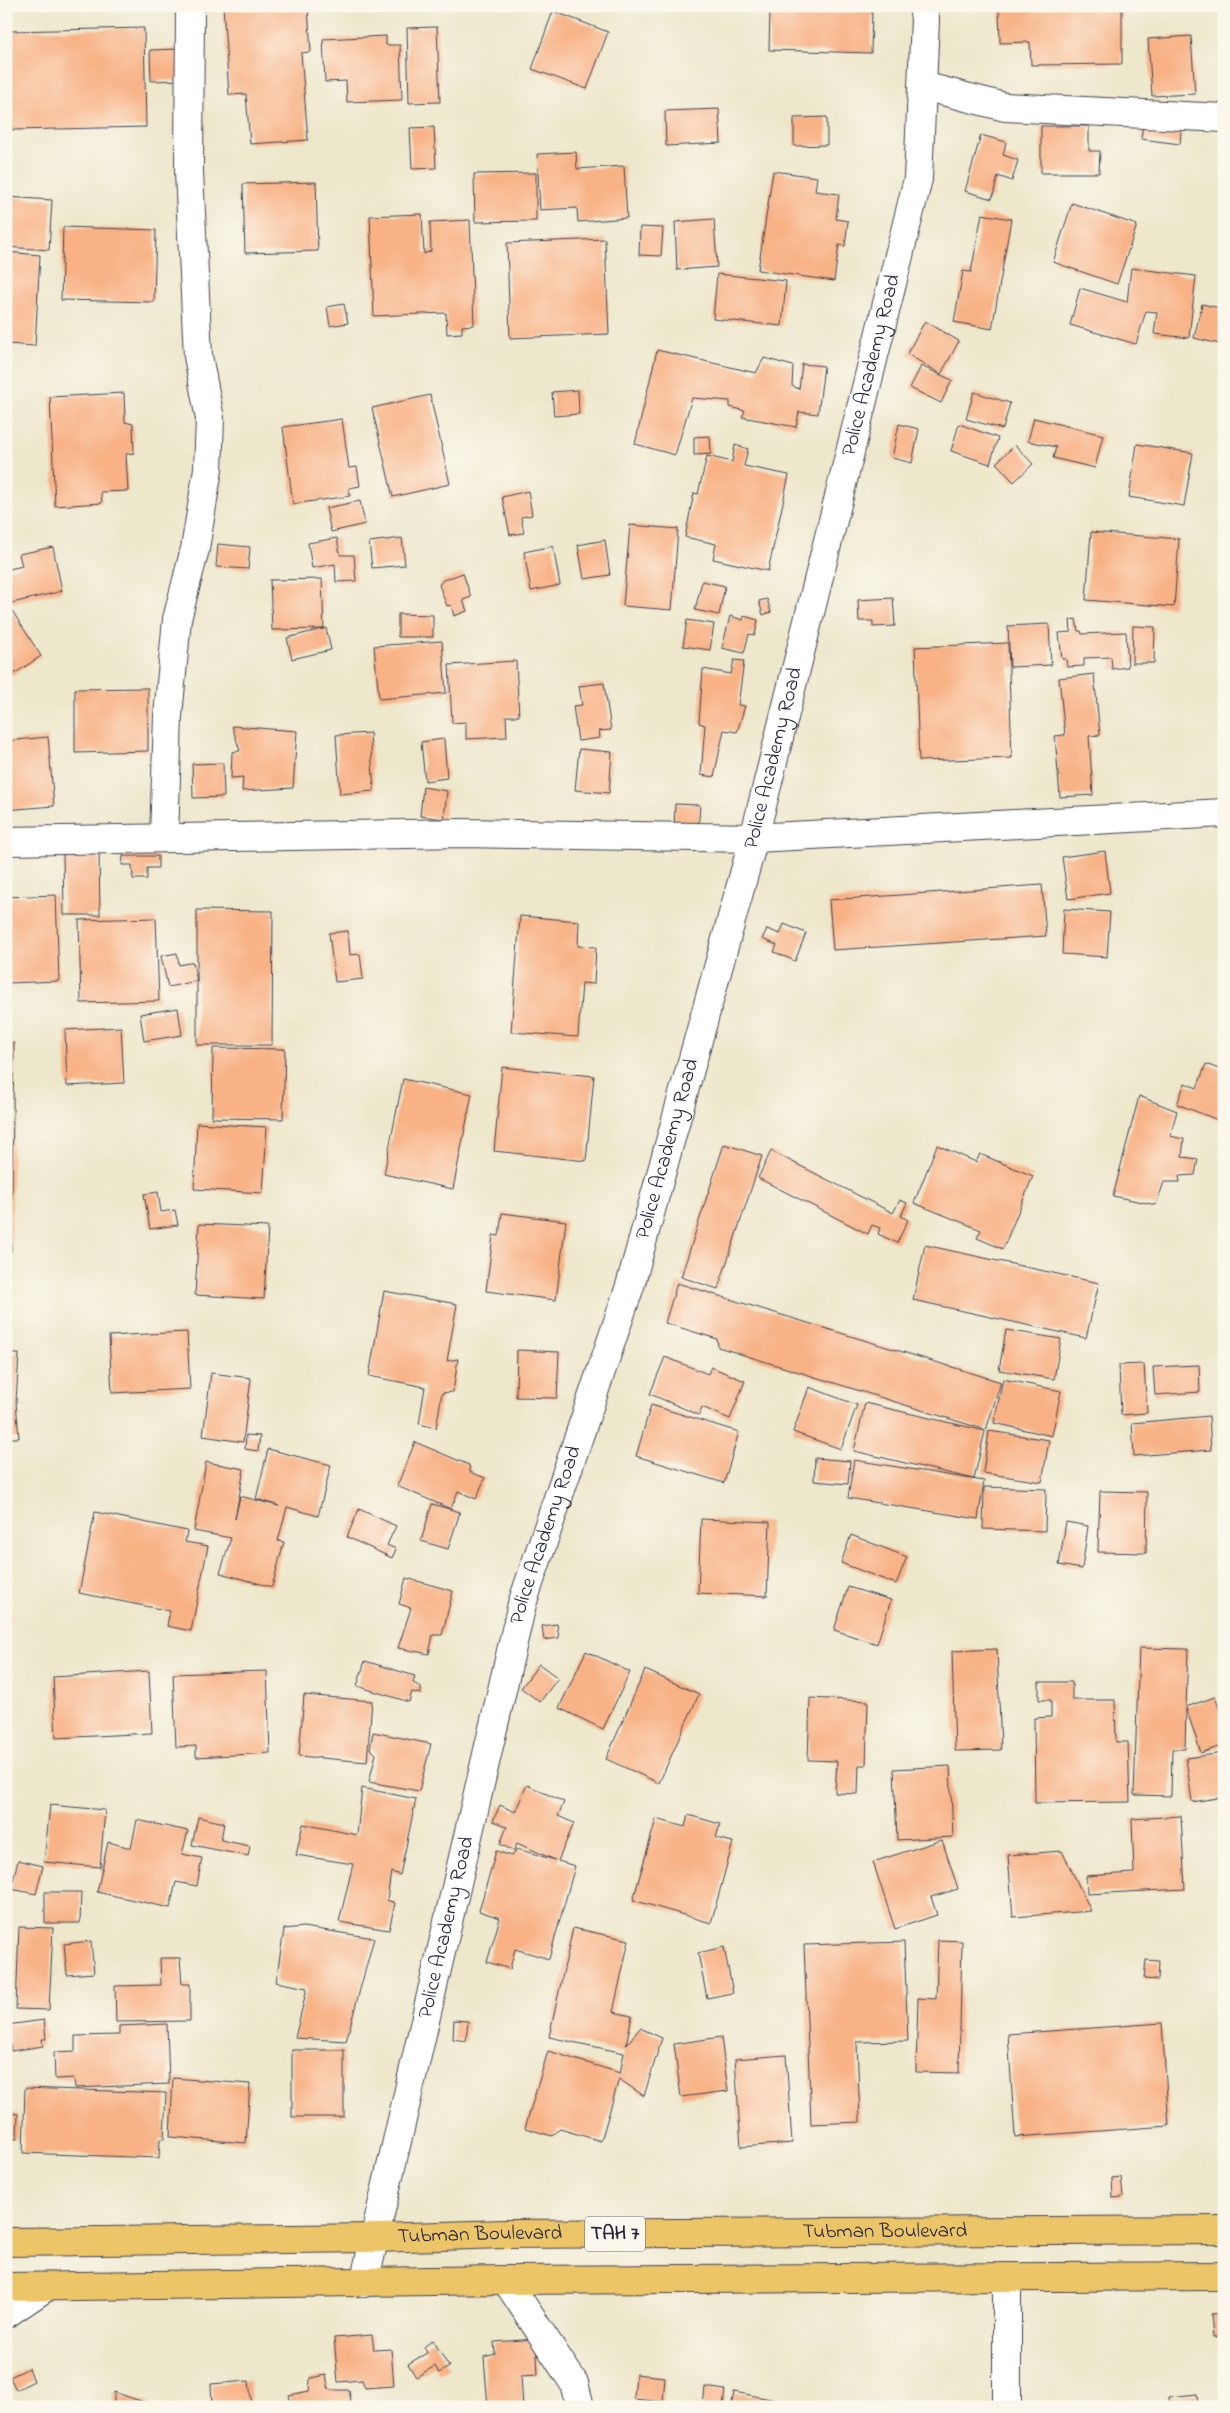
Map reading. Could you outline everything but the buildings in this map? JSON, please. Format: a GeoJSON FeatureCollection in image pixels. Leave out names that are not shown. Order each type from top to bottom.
{"type":"FeatureCollection","features":[{"type":"Feature","properties":{"kind":"highway","name":"Tubman Boulevard"},"geometry":{"type":"LineString","coordinates":[[6,2242],[375,2238],[514,2234],[1224,2230]]}},
{"type":"Feature","properties":{"kind":"highway","name":"Tubman Boulevard"},"geometry":{"type":"LineString","coordinates":[[6,2288],[364,2284],[506,2280],[1224,2276]]}},
{"type":"Feature","properties":{"kind":"street"},"geometry":{"type":"LineString","coordinates":[[164,838],[168,716],[176,619],[195,549],[208,469],[210,439],[210,419],[198,356],[189,172],[190,6]]}},
{"type":"Feature","properties":{"kind":"street","name":"Police Academy Road"},"geometry":{"type":"LineString","coordinates":[[364,2284],[522,1604],[630,1286],[754,838],[918,179],[925,19],[923,6]]}},
{"type":"Feature","properties":{"kind":"street"},"geometry":{"type":"LineString","coordinates":[[922,86],[1006,107],[1224,118]]}},
{"type":"Feature","properties":{"kind":"street"},"geometry":{"type":"LineString","coordinates":[[6,842],[463,833],[754,838],[1224,813]]}},
{"type":"Feature","properties":{"kind":"street"},"geometry":{"type":"LineString","coordinates":[[1007,2277],[1008,2407]]}},
{"type":"Feature","properties":{"kind":"street"},"geometry":{"type":"LineString","coordinates":[[506,2280],[574,2384],[580,2407]]}},
{"type":"Feature","properties":{"kind":"street"},"geometry":{"type":"LineString","coordinates":[[6,2314],[46,2287]]}}]}
